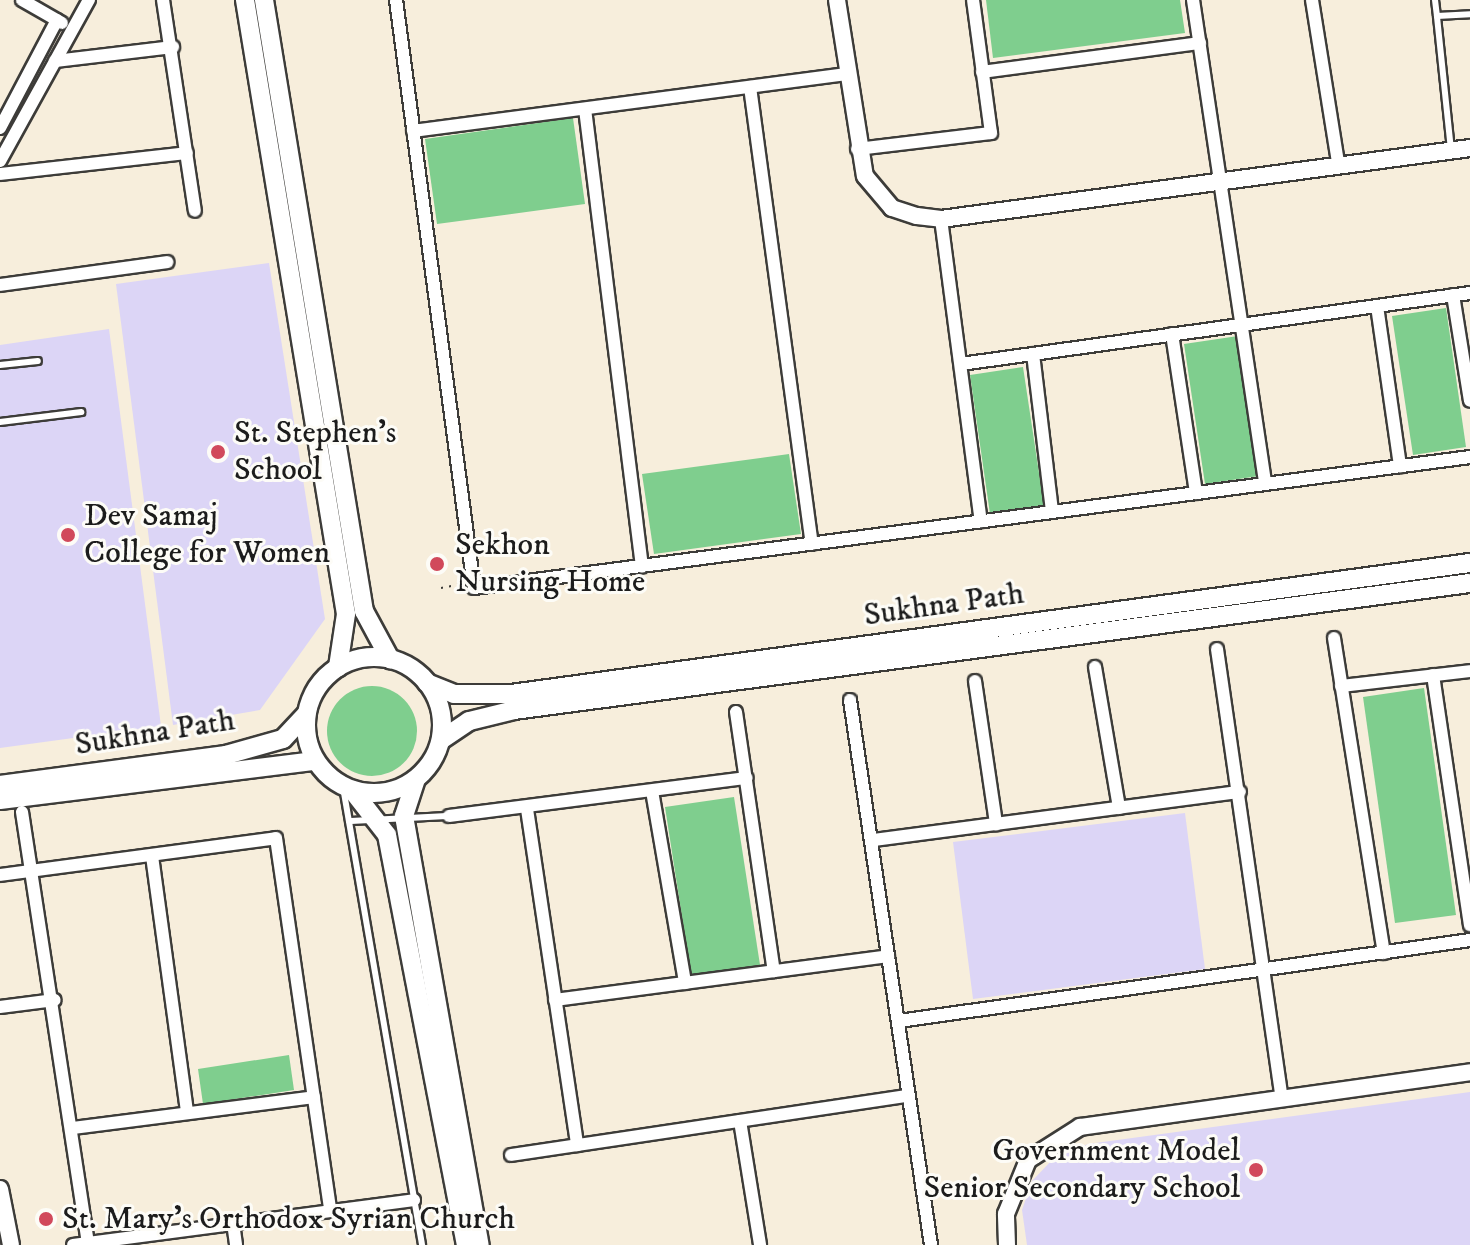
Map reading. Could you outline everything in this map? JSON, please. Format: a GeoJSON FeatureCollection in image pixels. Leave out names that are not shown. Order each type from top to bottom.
{"type":"FeatureCollection","features":[{"type":"Feature","properties":{"kind":"main road"},"geometry":{"type":"LineString","coordinates":[[245,0],[346,614],[338,667]]}},
{"type":"Feature","properties":{"kind":"main road"},"geometry":{"type":"LineString","coordinates":[[264,0],[364,611],[390,659],[427,683],[439,704],[441,740],[416,779],[404,816],[480,1245]]}},
{"type":"Feature","properties":{"kind":"main road","name":"Sukhna Path"},"geometry":{"type":"LineString","coordinates":[[427,683],[454,694],[511,694],[1470,563]]}},
{"type":"Feature","properties":{"kind":"main road","name":"Sukhna Path"},"geometry":{"type":"LineString","coordinates":[[441,740],[469,721],[514,710],[1470,583]]}},
{"type":"Feature","properties":{"kind":"main road"},"geometry":{"type":"LineString","coordinates":[[390,659],[338,667],[317,687],[306,714],[315,761],[378,815],[403,903],[466,1245]]}},
{"type":"Feature","properties":{"kind":"main road","name":"Sukhna Path"},"geometry":{"type":"LineString","coordinates":[[0,785],[226,755],[283,739],[306,714]]}},
{"type":"Feature","properties":{"kind":"main road","name":"Sukhna Path"},"geometry":{"type":"LineString","coordinates":[[0,800],[315,761]]}},
{"type":"Feature","properties":{"kind":"main road"},"geometry":{"type":"LineString","coordinates":[[348,788],[386,793],[416,779]]}},
{"type":"Feature","properties":{"kind":"street"},"geometry":{"type":"LineString","coordinates":[[22,0],[72,28]]}},
{"type":"Feature","properties":{"kind":"street"},"geometry":{"type":"LineString","coordinates":[[0,161],[89,0]]}},
{"type":"Feature","properties":{"kind":"street"},"geometry":{"type":"LineString","coordinates":[[163,0],[173,47],[195,211]]}},
{"type":"Feature","properties":{"kind":"street"},"geometry":{"type":"LineString","coordinates":[[396,0],[474,588],[1470,457]]}},
{"type":"Feature","properties":{"kind":"street"},"geometry":{"type":"LineString","coordinates":[[837,0],[857,149],[879,197],[892,208],[941,219],[1338,162],[1470,148]]}},
{"type":"Feature","properties":{"kind":"street"},"geometry":{"type":"LineString","coordinates":[[857,149],[991,133],[973,0]]}},
{"type":"Feature","properties":{"kind":"street"},"geometry":{"type":"LineString","coordinates":[[1193,0],[1265,484]]}},
{"type":"Feature","properties":{"kind":"street"},"geometry":{"type":"LineString","coordinates":[[1312,0],[1338,162]]}},
{"type":"Feature","properties":{"kind":"street"},"geometry":{"type":"LineString","coordinates":[[0,128],[57,20]]}},
{"type":"Feature","properties":{"kind":"street"},"geometry":{"type":"LineString","coordinates":[[982,72],[1200,43]]}},
{"type":"Feature","properties":{"kind":"street"},"geometry":{"type":"LineString","coordinates":[[55,61],[173,47]]}},
{"type":"Feature","properties":{"kind":"street"},"geometry":{"type":"LineString","coordinates":[[413,131],[846,74]]}},
{"type":"Feature","properties":{"kind":"street"},"geometry":{"type":"LineString","coordinates":[[750,87],[812,544]]}},
{"type":"Feature","properties":{"kind":"street"},"geometry":{"type":"LineString","coordinates":[[585,109],[642,566]]}},
{"type":"Feature","properties":{"kind":"street"},"geometry":{"type":"LineString","coordinates":[[0,174],[187,153]]}},
{"type":"Feature","properties":{"kind":"street"},"geometry":{"type":"LineString","coordinates":[[941,219],[981,521]]}},
{"type":"Feature","properties":{"kind":"street"},"geometry":{"type":"LineString","coordinates":[[0,285],[167,262]]}},
{"type":"Feature","properties":{"kind":"street"},"geometry":{"type":"LineString","coordinates":[[961,364],[1470,293]]}},
{"type":"Feature","properties":{"kind":"street"},"geometry":{"type":"LineString","coordinates":[[1453,295],[1470,401]]}},
{"type":"Feature","properties":{"kind":"street"},"geometry":{"type":"LineString","coordinates":[[1377,306],[1400,466]]}},
{"type":"Feature","properties":{"kind":"street"},"geometry":{"type":"LineString","coordinates":[[1172,334],[1196,493]]}},
{"type":"Feature","properties":{"kind":"street"},"geometry":{"type":"LineString","coordinates":[[1033,354],[1052,512]]}},
{"type":"Feature","properties":{"kind":"street"},"geometry":{"type":"LineString","coordinates":[[1334,638],[1384,953]]}},
{"type":"Feature","properties":{"kind":"street"},"geometry":{"type":"LineString","coordinates":[[1217,649],[1282,1099]]}},
{"type":"Feature","properties":{"kind":"street"},"geometry":{"type":"LineString","coordinates":[[1095,667],[1119,808]]}},
{"type":"Feature","properties":{"kind":"street"},"geometry":{"type":"LineString","coordinates":[[1341,686],[1470,671]]}},
{"type":"Feature","properties":{"kind":"street"},"geometry":{"type":"LineString","coordinates":[[1433,675],[1470,925]]}},
{"type":"Feature","properties":{"kind":"street"},"geometry":{"type":"LineString","coordinates":[[975,681],[996,824]]}},
{"type":"Feature","properties":{"kind":"street"},"geometry":{"type":"LineString","coordinates":[[850,700],[874,840],[931,1245]]}},
{"type":"Feature","properties":{"kind":"street"},"geometry":{"type":"LineString","coordinates":[[736,712],[774,971]]}},
{"type":"Feature","properties":{"kind":"street"},"geometry":{"type":"LineString","coordinates":[[449,816],[527,809],[747,778]]}},
{"type":"Feature","properties":{"kind":"street"},"geometry":{"type":"LineString","coordinates":[[652,791],[685,983]]}},
{"type":"Feature","properties":{"kind":"street"},"geometry":{"type":"LineString","coordinates":[[874,840],[1240,792]]}},
{"type":"Feature","properties":{"kind":"street"},"geometry":{"type":"LineString","coordinates":[[527,809],[577,1145]]}},
{"type":"Feature","properties":{"kind":"street"},"geometry":{"type":"LineString","coordinates":[[22,812],[55,1000],[88,1243]]}},
{"type":"Feature","properties":{"kind":"street"},"geometry":{"type":"LineString","coordinates":[[0,875],[276,838],[330,1210]]}},
{"type":"Feature","properties":{"kind":"street"},"geometry":{"type":"LineString","coordinates":[[152,856],[187,1113]]}},
{"type":"Feature","properties":{"kind":"street"},"geometry":{"type":"LineString","coordinates":[[899,1021],[1470,940]]}},
{"type":"Feature","properties":{"kind":"street"},"geometry":{"type":"LineString","coordinates":[[555,1000],[888,956]]}},
{"type":"Feature","properties":{"kind":"street"},"geometry":{"type":"LineString","coordinates":[[0,1007],[55,1000]]}},
{"type":"Feature","properties":{"kind":"street"},"geometry":{"type":"LineString","coordinates":[[1007,1245],[1006,1214],[1028,1160],[1080,1127],[1470,1072]]}},
{"type":"Feature","properties":{"kind":"street"},"geometry":{"type":"LineString","coordinates":[[511,1155],[908,1096]]}},
{"type":"Feature","properties":{"kind":"street"},"geometry":{"type":"LineString","coordinates":[[73,1128],[314,1097]]}},
{"type":"Feature","properties":{"kind":"street"},"geometry":{"type":"LineString","coordinates":[[740,1121],[760,1245]]}},
{"type":"Feature","properties":{"kind":"street"},"geometry":{"type":"LineString","coordinates":[[0,1189],[11,1245]]}},
{"type":"Feature","properties":{"kind":"street"},"geometry":{"type":"LineString","coordinates":[[73,1245],[414,1200]]}},
{"type":"Feature","properties":{"kind":"street"},"geometry":{"type":"LineString","coordinates":[[233,1223],[236,1245]]}},
{"type":"Feature","properties":{"kind":"lane"},"geometry":{"type":"LineString","coordinates":[[1435,0],[1451,150]]}},
{"type":"Feature","properties":{"kind":"lane"},"geometry":{"type":"LineString","coordinates":[[1437,16],[1470,14]]}},
{"type":"Feature","properties":{"kind":"lane"},"geometry":{"type":"LineString","coordinates":[[0,365],[38,361]]}},
{"type":"Feature","properties":{"kind":"lane"},"geometry":{"type":"LineString","coordinates":[[0,422],[81,412]]}},
{"type":"Feature","properties":{"kind":"lane"},"geometry":{"type":"LineString","coordinates":[[348,788],[349,821],[422,1245]]}},
{"type":"Feature","properties":{"kind":"lane"},"geometry":{"type":"LineString","coordinates":[[349,821],[378,815],[449,816]]}},
{"type":"Feature","properties":{"kind":"path"},"geometry":{"type":"LineString","coordinates":[[441,588],[474,582]]}},
{"type":"Feature","properties":{"kind":"shaded area","name":"St. Stephen's School"},"geometry":{"type":"Polygon","coordinates":[[[269,263],[325,619],[260,710],[173,725],[116,284],[269,263]]]}},
{"type":"Feature","properties":{"kind":"shaded area","name":"Dev Samaj College for Women"},"geometry":{"type":"Polygon","coordinates":[[[109,329],[161,726],[0,748],[0,345],[109,329]]]}},
{"type":"Feature","properties":{"kind":"shaded area"},"geometry":{"type":"Polygon","coordinates":[[[1185,813],[1205,969],[973,999],[953,842],[1185,813]]]}},
{"type":"Feature","properties":{"kind":"shaded area","name":"Government Model Senior Secondary School"},"geometry":{"type":"Polygon","coordinates":[[[1470,1092],[1470,1245],[1027,1245],[1022,1210],[1032,1181],[1053,1159],[1088,1144],[1470,1092]]]}},
{"type":"Feature","properties":{"kind":"green space"},"geometry":{"type":"Polygon","coordinates":[[[986,0],[1180,0],[1185,33],[993,58],[986,0]]]}},
{"type":"Feature","properties":{"kind":"green space"},"geometry":{"type":"Polygon","coordinates":[[[573,118],[585,204],[437,224],[425,139],[573,118]]]}},
{"type":"Feature","properties":{"kind":"green space"},"geometry":{"type":"Polygon","coordinates":[[[1446,308],[1466,447],[1413,455],[1392,316],[1446,308]]]}},
{"type":"Feature","properties":{"kind":"green space"},"geometry":{"type":"Polygon","coordinates":[[[1238,336],[1259,476],[1205,484],[1184,344],[1238,336]]]}},
{"type":"Feature","properties":{"kind":"green space"},"geometry":{"type":"Polygon","coordinates":[[[1023,367],[1044,506],[990,514],[970,375],[1023,367]]]}},
{"type":"Feature","properties":{"kind":"green space"},"geometry":{"type":"Polygon","coordinates":[[[789,454],[801,534],[654,554],[642,474],[789,454]]]}},
{"type":"Feature","properties":{"kind":"green space"},"geometry":{"type":"Polygon","coordinates":[[[372,686],[389,689],[404,699],[414,714],[417,731],[414,748],[404,763],[389,773],[372,776],[355,773],[340,763],[330,748],[327,731],[330,714],[340,699],[355,689],[372,686]]]}},
{"type":"Feature","properties":{"kind":"green space"},"geometry":{"type":"Polygon","coordinates":[[[1424,688],[1456,915],[1395,923],[1363,697],[1424,688]]]}},
{"type":"Feature","properties":{"kind":"green space"},"geometry":{"type":"Polygon","coordinates":[[[734,797],[760,965],[691,975],[665,807],[734,797]]]}},
{"type":"Feature","properties":{"kind":"green space"},"geometry":{"type":"Polygon","coordinates":[[[289,1055],[294,1090],[203,1104],[198,1069],[289,1055]]]}},
{"type":"Feature","properties":{"kind":"place","name":"St. Stephen's School"},"geometry":{"type":"Point","coordinates":[218,452]}},
{"type":"Feature","properties":{"kind":"place","name":"Dev Samaj College for Women"},"geometry":{"type":"Point","coordinates":[68,535]}},
{"type":"Feature","properties":{"kind":"place","name":"Sekhon Nursing Home"},"geometry":{"type":"Point","coordinates":[437,564]}},
{"type":"Feature","properties":{"kind":"place","name":"Government Model Senior Secondary School"},"geometry":{"type":"Point","coordinates":[1256,1170]}},
{"type":"Feature","properties":{"kind":"place","name":"St. Mary's Orthodox Syrian Church"},"geometry":{"type":"Point","coordinates":[46,1219]}}]}
